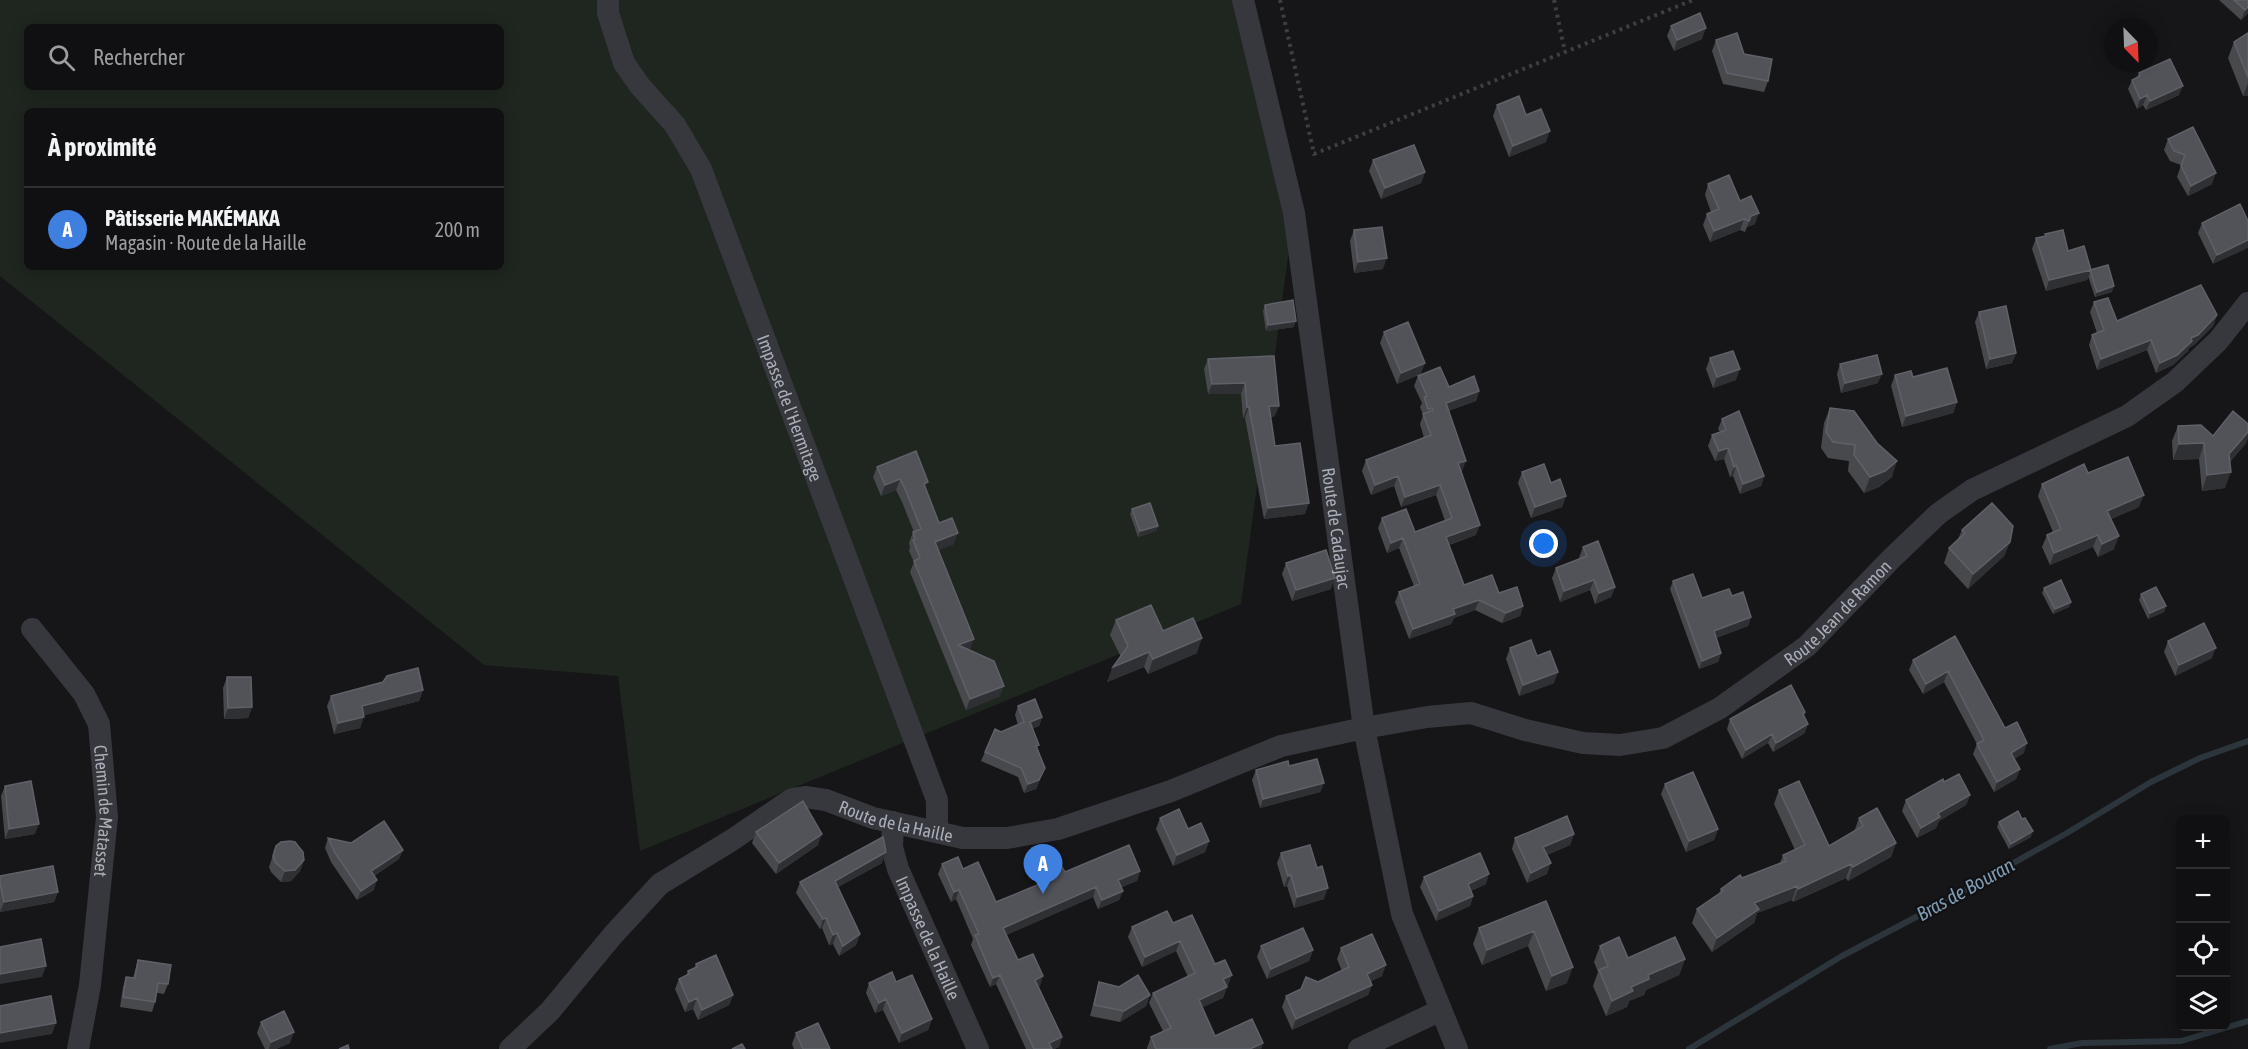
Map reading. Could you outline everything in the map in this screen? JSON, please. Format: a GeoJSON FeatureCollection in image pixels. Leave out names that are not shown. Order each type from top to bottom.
{"type":"FeatureCollection","features":[{"type":"Feature","properties":{"kind":"street","name":"Impasse de l'Hermitage"},"geometry":{"type":"LineString","coordinates":[[608,0],[608,12],[624,63],[640,86],[675,125],[701,169],[937,800],[937,832]]}},
{"type":"Feature","properties":{"kind":"street","name":"Route de Cadaujac"},"geometry":{"type":"LineString","coordinates":[[1243,0],[1294,213],[1364,728],[1402,914],[1457,1049]]}},
{"type":"Feature","properties":{"kind":"street","name":"Route Jean de Ramon"},"geometry":{"type":"LineString","coordinates":[[1364,728],[1471,713],[1525,730],[1583,743],[1620,745],[1663,738],[1720,708],[1807,646],[1938,514],[1972,490],[2127,416],[2175,382],[2218,341],[2248,303]]}},
{"type":"Feature","properties":{"kind":"street","name":"Chemin de Matasset"},"geometry":{"type":"LineString","coordinates":[[33,629],[84,694],[99,724],[107,817],[90,985],[78,1049]]}},
{"type":"Feature","properties":{"kind":"street","name":"Route de la Haille"},"geometry":{"type":"LineString","coordinates":[[510,1049],[550,1011],[660,884],[732,840],[792,799],[805,797],[826,800],[873,818],[963,838],[1006,838],[1058,829],[1171,791],[1281,746],[1364,728]]}},
{"type":"Feature","properties":{"kind":"street","name":"Impasse de la Haille"},"geometry":{"type":"LineString","coordinates":[[893,822],[892,847],[898,869],[978,1049]]}},
{"type":"Feature","properties":{"kind":"street"},"geometry":{"type":"LineString","coordinates":[[1359,1049],[1442,1010]]}},
{"type":"Feature","properties":{"kind":"path"},"geometry":{"type":"LineString","coordinates":[[1280,0],[1314,154],[1693,0]]}},
{"type":"Feature","properties":{"kind":"path"},"geometry":{"type":"LineString","coordinates":[[1554,0],[1565,52]]}},
{"type":"Feature","properties":{"kind":"shaded area"},"geometry":{"type":"Polygon","coordinates":[[[0,0],[1243,0],[1294,213],[1241,604],[640,851],[618,676],[484,665],[0,276],[0,0]]]}},
{"type":"Feature","properties":{"kind":"building"},"geometry":{"type":"Polygon","coordinates":[[[2234,0],[2248,0],[2248,7],[2245,10],[2234,0]]]}},
{"type":"Feature","properties":{"kind":"building"},"geometry":{"type":"Polygon","coordinates":[[[1700,13],[1706,28],[1677,40],[1671,26],[1700,13]]]}},
{"type":"Feature","properties":{"kind":"building"},"geometry":{"type":"Polygon","coordinates":[[[1737,33],[1744,54],[1772,59],[1768,81],[1727,73],[1716,40],[1737,33]]]}},
{"type":"Feature","properties":{"kind":"building"},"geometry":{"type":"Polygon","coordinates":[[[2248,33],[2248,77],[2234,42],[2248,33]]]}},
{"type":"Feature","properties":{"kind":"building"},"geometry":{"type":"Polygon","coordinates":[[[2170,59],[2183,86],[2150,101],[2147,95],[2140,99],[2132,80],[2140,76],[2139,73],[2141,72],[2158,72],[2158,64],[2170,59]]]}},
{"type":"Feature","properties":{"kind":"building"},"geometry":{"type":"Polygon","coordinates":[[[1519,96],[1526,115],[1541,109],[1550,131],[1513,146],[1497,105],[1519,96]]]}},
{"type":"Feature","properties":{"kind":"building"},"geometry":{"type":"Polygon","coordinates":[[[2193,127],[2216,173],[2191,186],[2181,166],[2185,155],[2174,151],[2168,139],[2193,127]]]}},
{"type":"Feature","properties":{"kind":"building"},"geometry":{"type":"Polygon","coordinates":[[[1414,145],[1425,172],[1385,188],[1373,160],[1414,145]]]}},
{"type":"Feature","properties":{"kind":"building"},"geometry":{"type":"Polygon","coordinates":[[[1729,175],[1740,201],[1751,196],[1759,213],[1751,216],[1749,221],[1744,219],[1714,231],[1707,214],[1719,209],[1708,184],[1729,175]]]}},
{"type":"Feature","properties":{"kind":"building"},"geometry":{"type":"Polygon","coordinates":[[[2240,204],[2248,221],[2248,240],[2217,255],[2202,223],[2240,204]]]}},
{"type":"Feature","properties":{"kind":"building"},"geometry":{"type":"Polygon","coordinates":[[[1382,227],[1387,258],[1358,262],[1354,230],[1382,227]]]}},
{"type":"Feature","properties":{"kind":"building"},"geometry":{"type":"Polygon","coordinates":[[[2063,230],[2068,251],[2084,246],[2091,270],[2049,280],[2036,238],[2063,230]]]}},
{"type":"Feature","properties":{"kind":"building"},"geometry":{"type":"Polygon","coordinates":[[[2108,265],[2114,286],[2097,292],[2090,270],[2108,265]]]}},
{"type":"Feature","properties":{"kind":"building"},"geometry":{"type":"Polygon","coordinates":[[[2201,285],[2217,315],[2198,335],[2191,338],[2192,341],[2177,355],[2160,363],[2151,340],[2101,359],[2092,335],[2104,330],[2094,302],[2108,298],[2117,321],[2201,285]]]}},
{"type":"Feature","properties":{"kind":"building"},"geometry":{"type":"Polygon","coordinates":[[[1293,300],[1296,321],[1268,325],[1265,305],[1293,300]]]}},
{"type":"Feature","properties":{"kind":"building"},"geometry":{"type":"Polygon","coordinates":[[[2006,306],[2016,353],[1990,359],[1979,312],[2006,306]]]}},
{"type":"Feature","properties":{"kind":"building"},"geometry":{"type":"Polygon","coordinates":[[[1408,322],[1425,363],[1401,373],[1384,332],[1408,322]]]}},
{"type":"Feature","properties":{"kind":"building"},"geometry":{"type":"Polygon","coordinates":[[[1733,351],[1740,369],[1717,377],[1710,358],[1733,351]]]}},
{"type":"Feature","properties":{"kind":"building"},"geometry":{"type":"Polygon","coordinates":[[[1877,355],[1882,374],[1845,383],[1840,364],[1877,355]]]}},
{"type":"Feature","properties":{"kind":"building"},"geometry":{"type":"Polygon","coordinates":[[[1274,356],[1279,406],[1269,406],[1275,446],[1300,443],[1309,503],[1268,508],[1249,407],[1247,407],[1245,383],[1212,384],[1208,359],[1274,356]]]}},
{"type":"Feature","properties":{"kind":"building"},"geometry":{"type":"Polygon","coordinates":[[[1440,367],[1449,387],[1474,376],[1479,391],[1446,403],[1466,461],[1458,463],[1480,525],[1446,537],[1464,585],[1492,575],[1499,593],[1517,587],[1523,606],[1506,613],[1479,600],[1453,609],[1455,614],[1413,629],[1399,592],[1420,584],[1403,538],[1391,543],[1382,518],[1406,509],[1415,532],[1452,518],[1440,485],[1405,497],[1398,476],[1375,485],[1366,460],[1431,435],[1423,414],[1433,410],[1428,409],[1424,397],[1427,396],[1418,376],[1440,367]]]}},
{"type":"Feature","properties":{"kind":"building"},"geometry":{"type":"Polygon","coordinates":[[[1947,368],[1957,402],[1906,416],[1895,375],[1911,371],[1913,377],[1947,368]]]}},
{"type":"Feature","properties":{"kind":"building"},"geometry":{"type":"Polygon","coordinates":[[[1830,408],[1854,411],[1877,443],[1897,461],[1885,471],[1870,477],[1854,455],[1855,445],[1833,442],[1826,432],[1830,408]]]}},
{"type":"Feature","properties":{"kind":"building"},"geometry":{"type":"Polygon","coordinates":[[[1739,411],[1764,476],[1743,484],[1728,448],[1719,451],[1712,435],[1726,430],[1722,419],[1739,411]]]}},
{"type":"Feature","properties":{"kind":"building"},"geometry":{"type":"Polygon","coordinates":[[[2233,411],[2248,424],[2248,432],[2229,454],[2231,472],[2207,475],[2204,443],[2179,444],[2178,426],[2201,425],[2213,436],[2233,411]]]}},
{"type":"Feature","properties":{"kind":"building"},"geometry":{"type":"Polygon","coordinates":[[[916,451],[928,482],[924,484],[939,523],[952,518],[958,533],[935,542],[974,639],[958,645],[994,661],[1004,686],[970,699],[914,561],[920,558],[913,540],[915,539],[913,532],[921,529],[906,491],[900,479],[885,485],[877,467],[916,451]]]}},
{"type":"Feature","properties":{"kind":"building"},"geometry":{"type":"Polygon","coordinates":[[[2128,457],[2144,495],[2107,511],[2119,536],[2102,544],[2098,535],[2054,553],[2047,535],[2061,529],[2042,484],[2084,464],[2088,473],[2128,457]]]}},
{"type":"Feature","properties":{"kind":"building"},"geometry":{"type":"Polygon","coordinates":[[[1544,464],[1551,483],[1560,479],[1566,496],[1535,507],[1522,472],[1544,464]]]}},
{"type":"Feature","properties":{"kind":"building"},"geometry":{"type":"Polygon","coordinates":[[[1150,503],[1158,526],[1140,531],[1132,509],[1150,503]]]}},
{"type":"Feature","properties":{"kind":"building"},"geometry":{"type":"Polygon","coordinates":[[[1992,503],[2013,526],[2010,542],[1973,574],[1949,548],[1965,533],[1962,530],[1992,503]]]}},
{"type":"Feature","properties":{"kind":"building"},"geometry":{"type":"Polygon","coordinates":[[[1598,541],[1615,587],[1599,593],[1594,580],[1564,591],[1556,568],[1587,556],[1583,547],[1598,541]]]}},
{"type":"Feature","properties":{"kind":"building"},"geometry":{"type":"Polygon","coordinates":[[[1326,550],[1335,578],[1296,590],[1286,563],[1326,550]]]}},
{"type":"Feature","properties":{"kind":"building"},"geometry":{"type":"Polygon","coordinates":[[[1693,574],[1702,598],[1729,589],[1732,596],[1743,592],[1751,617],[1714,631],[1721,653],[1702,661],[1673,581],[1693,574]]]}},
{"type":"Feature","properties":{"kind":"building"},"geometry":{"type":"Polygon","coordinates":[[[2061,580],[2071,602],[2055,609],[2044,588],[2061,580]]]}},
{"type":"Feature","properties":{"kind":"building"},"geometry":{"type":"Polygon","coordinates":[[[2156,587],[2166,606],[2150,613],[2141,594],[2156,587]]]}},
{"type":"Feature","properties":{"kind":"building"},"geometry":{"type":"Polygon","coordinates":[[[1151,605],[1163,631],[1193,618],[1202,638],[1153,659],[1149,652],[1113,667],[1128,646],[1116,620],[1151,605]]]}},
{"type":"Feature","properties":{"kind":"building"},"geometry":{"type":"Polygon","coordinates":[[[2204,623],[2216,648],[2179,665],[2168,641],[2204,623]]]}},
{"type":"Feature","properties":{"kind":"building"},"geometry":{"type":"Polygon","coordinates":[[[1955,636],[2005,728],[2017,722],[2027,743],[2011,753],[2020,769],[1997,782],[1977,744],[1984,740],[1948,671],[1926,684],[1913,660],[1955,636]]]}},
{"type":"Feature","properties":{"kind":"building"},"geometry":{"type":"Polygon","coordinates":[[[1531,640],[1537,656],[1550,651],[1558,672],[1523,685],[1510,648],[1531,640]]]}},
{"type":"Feature","properties":{"kind":"building"},"geometry":{"type":"Polygon","coordinates":[[[418,668],[423,690],[362,706],[364,717],[338,723],[331,696],[383,682],[387,676],[418,668]]]}},
{"type":"Feature","properties":{"kind":"building"},"geometry":{"type":"Polygon","coordinates":[[[227,677],[251,677],[252,707],[228,708],[227,677]]]}},
{"type":"Feature","properties":{"kind":"building"},"geometry":{"type":"Polygon","coordinates":[[[1791,685],[1805,712],[1803,714],[1808,724],[1776,743],[1772,734],[1746,750],[1730,719],[1791,685]]]}},
{"type":"Feature","properties":{"kind":"building"},"geometry":{"type":"Polygon","coordinates":[[[1035,699],[1042,717],[1030,722],[1045,768],[1039,780],[1028,784],[1021,768],[985,752],[995,729],[1001,732],[1024,722],[1018,706],[1035,699]]]}},
{"type":"Feature","properties":{"kind":"building"},"geometry":{"type":"Polygon","coordinates":[[[1317,759],[1324,783],[1263,799],[1256,770],[1288,761],[1289,766],[1317,759]]]}},
{"type":"Feature","properties":{"kind":"building"},"geometry":{"type":"Polygon","coordinates":[[[1693,772],[1718,829],[1689,841],[1665,784],[1693,772]]]}},
{"type":"Feature","properties":{"kind":"building"},"geometry":{"type":"Polygon","coordinates":[[[1959,774],[1970,795],[1938,813],[1940,817],[1921,828],[1906,800],[1943,779],[1944,782],[1959,774]]]}},
{"type":"Feature","properties":{"kind":"building"},"geometry":{"type":"Polygon","coordinates":[[[31,781],[39,824],[9,829],[5,786],[31,781]]]}},
{"type":"Feature","properties":{"kind":"building"},"geometry":{"type":"Polygon","coordinates":[[[1799,781],[1829,846],[1863,826],[1859,818],[1877,808],[1896,843],[1853,867],[1851,864],[1798,889],[1797,886],[1754,903],[1759,909],[1717,938],[1697,909],[1723,891],[1721,889],[1740,875],[1742,878],[1786,861],[1783,855],[1805,845],[1779,790],[1799,781]]]}},
{"type":"Feature","properties":{"kind":"building"},"geometry":{"type":"Polygon","coordinates":[[[803,801],[822,834],[779,863],[756,832],[803,801]]]}},
{"type":"Feature","properties":{"kind":"building"},"geometry":{"type":"Polygon","coordinates":[[[1179,809],[1188,829],[1201,823],[1209,841],[1177,855],[1160,818],[1179,809]]]}},
{"type":"Feature","properties":{"kind":"building"},"geometry":{"type":"Polygon","coordinates":[[[2018,811],[2033,831],[2011,844],[1999,822],[2018,811]]]}},
{"type":"Feature","properties":{"kind":"building"},"geometry":{"type":"Polygon","coordinates":[[[1567,816],[1574,834],[1543,847],[1551,863],[1531,873],[1515,838],[1567,816]]]}},
{"type":"Feature","properties":{"kind":"building"},"geometry":{"type":"Polygon","coordinates":[[[384,821],[403,850],[371,871],[377,880],[361,891],[335,853],[328,838],[351,843],[384,821]]]}},
{"type":"Feature","properties":{"kind":"building"},"geometry":{"type":"Polygon","coordinates":[[[883,837],[886,852],[835,881],[860,934],[843,946],[837,933],[833,935],[826,918],[823,919],[800,882],[883,837]]]}},
{"type":"Feature","properties":{"kind":"building"},"geometry":{"type":"Polygon","coordinates":[[[281,842],[295,842],[303,852],[304,860],[295,870],[285,871],[275,862],[273,856],[276,846],[281,842]]]}},
{"type":"Feature","properties":{"kind":"building"},"geometry":{"type":"Polygon","coordinates":[[[1129,845],[1140,871],[1118,880],[1123,891],[1102,900],[1096,887],[1003,928],[1018,960],[1033,954],[1043,976],[1035,980],[1062,1037],[1049,1043],[1052,1049],[1034,1049],[1000,975],[993,978],[975,935],[979,934],[959,890],[954,892],[942,864],[958,857],[963,869],[978,862],[996,902],[1047,881],[1044,875],[1062,867],[1065,872],[1129,845]]]}},
{"type":"Feature","properties":{"kind":"building"},"geometry":{"type":"Polygon","coordinates":[[[1310,845],[1317,868],[1322,866],[1328,888],[1297,897],[1291,875],[1288,876],[1281,853],[1310,845]]]}},
{"type":"Feature","properties":{"kind":"building"},"geometry":{"type":"Polygon","coordinates":[[[1480,853],[1489,874],[1468,884],[1473,896],[1439,911],[1424,877],[1480,853]]]}},
{"type":"Feature","properties":{"kind":"building"},"geometry":{"type":"Polygon","coordinates":[[[53,866],[58,892],[4,902],[0,876],[53,866]]]}},
{"type":"Feature","properties":{"kind":"building"},"geometry":{"type":"Polygon","coordinates":[[[1546,901],[1573,967],[1552,976],[1534,931],[1487,950],[1479,928],[1546,901]]]}},
{"type":"Feature","properties":{"kind":"building"},"geometry":{"type":"Polygon","coordinates":[[[1167,911],[1173,923],[1192,915],[1215,964],[1225,960],[1232,975],[1223,979],[1227,987],[1199,1000],[1215,1036],[1252,1019],[1263,1043],[1250,1049],[1156,1049],[1151,1037],[1171,1028],[1153,993],[1195,973],[1180,941],[1145,957],[1132,927],[1167,911]]]}},
{"type":"Feature","properties":{"kind":"building"},"geometry":{"type":"Polygon","coordinates":[[[1303,928],[1313,950],[1271,969],[1261,946],[1303,928]]]}},
{"type":"Feature","properties":{"kind":"building"},"geometry":{"type":"Polygon","coordinates":[[[1372,934],[1386,965],[1367,974],[1372,985],[1296,1019],[1286,996],[1301,989],[1306,977],[1318,982],[1349,967],[1341,948],[1372,934]]]}},
{"type":"Feature","properties":{"kind":"building"},"geometry":{"type":"Polygon","coordinates":[[[1619,937],[1628,958],[1675,937],[1685,959],[1648,975],[1649,979],[1631,987],[1633,991],[1612,1001],[1599,970],[1608,966],[1600,946],[1619,937]]]}},
{"type":"Feature","properties":{"kind":"building"},"geometry":{"type":"Polygon","coordinates":[[[41,939],[46,966],[0,974],[0,947],[41,939]]]}},
{"type":"Feature","properties":{"kind":"building"},"geometry":{"type":"Polygon","coordinates":[[[716,955],[733,995],[702,1010],[697,998],[689,1002],[679,979],[697,967],[696,964],[716,955]]]}},
{"type":"Feature","properties":{"kind":"building"},"geometry":{"type":"Polygon","coordinates":[[[138,960],[171,965],[168,984],[158,983],[155,1002],[123,997],[126,977],[135,978],[138,960]]]}},
{"type":"Feature","properties":{"kind":"building"},"geometry":{"type":"Polygon","coordinates":[[[892,972],[896,982],[912,975],[932,1019],[902,1033],[886,999],[879,1003],[869,983],[892,972]]]}},
{"type":"Feature","properties":{"kind":"building"},"geometry":{"type":"Polygon","coordinates":[[[1138,975],[1150,995],[1124,1011],[1094,1005],[1099,982],[1119,987],[1138,975]]]}},
{"type":"Feature","properties":{"kind":"building"},"geometry":{"type":"Polygon","coordinates":[[[51,996],[56,1023],[0,1033],[0,1006],[51,996]]]}},
{"type":"Feature","properties":{"kind":"building"},"geometry":{"type":"Polygon","coordinates":[[[284,1011],[294,1032],[271,1042],[261,1022],[284,1011]]]}},
{"type":"Feature","properties":{"kind":"building"},"geometry":{"type":"Polygon","coordinates":[[[818,1023],[830,1049],[803,1049],[796,1033],[818,1023]]]}},
{"type":"Feature","properties":{"kind":"building"},"geometry":{"type":"Polygon","coordinates":[[[742,1044],[745,1049],[732,1049],[742,1044]]]}},
{"type":"Feature","properties":{"kind":"waterway","name":"Bras de Bouran"},"geometry":{"type":"LineString","coordinates":[[1689,1049],[1842,956],[2067,833],[2151,782],[2200,758],[2248,741]]}},
{"type":"Feature","properties":{"kind":"waterway"},"geometry":{"type":"LineString","coordinates":[[2050,1049],[2082,1043],[2181,1041],[2248,1021]]}},
{"type":"Feature","properties":{"kind":"place","name":"Pâtisserie MAKÉMAKA"},"geometry":{"type":"Point","coordinates":[1043,894]}}]}
